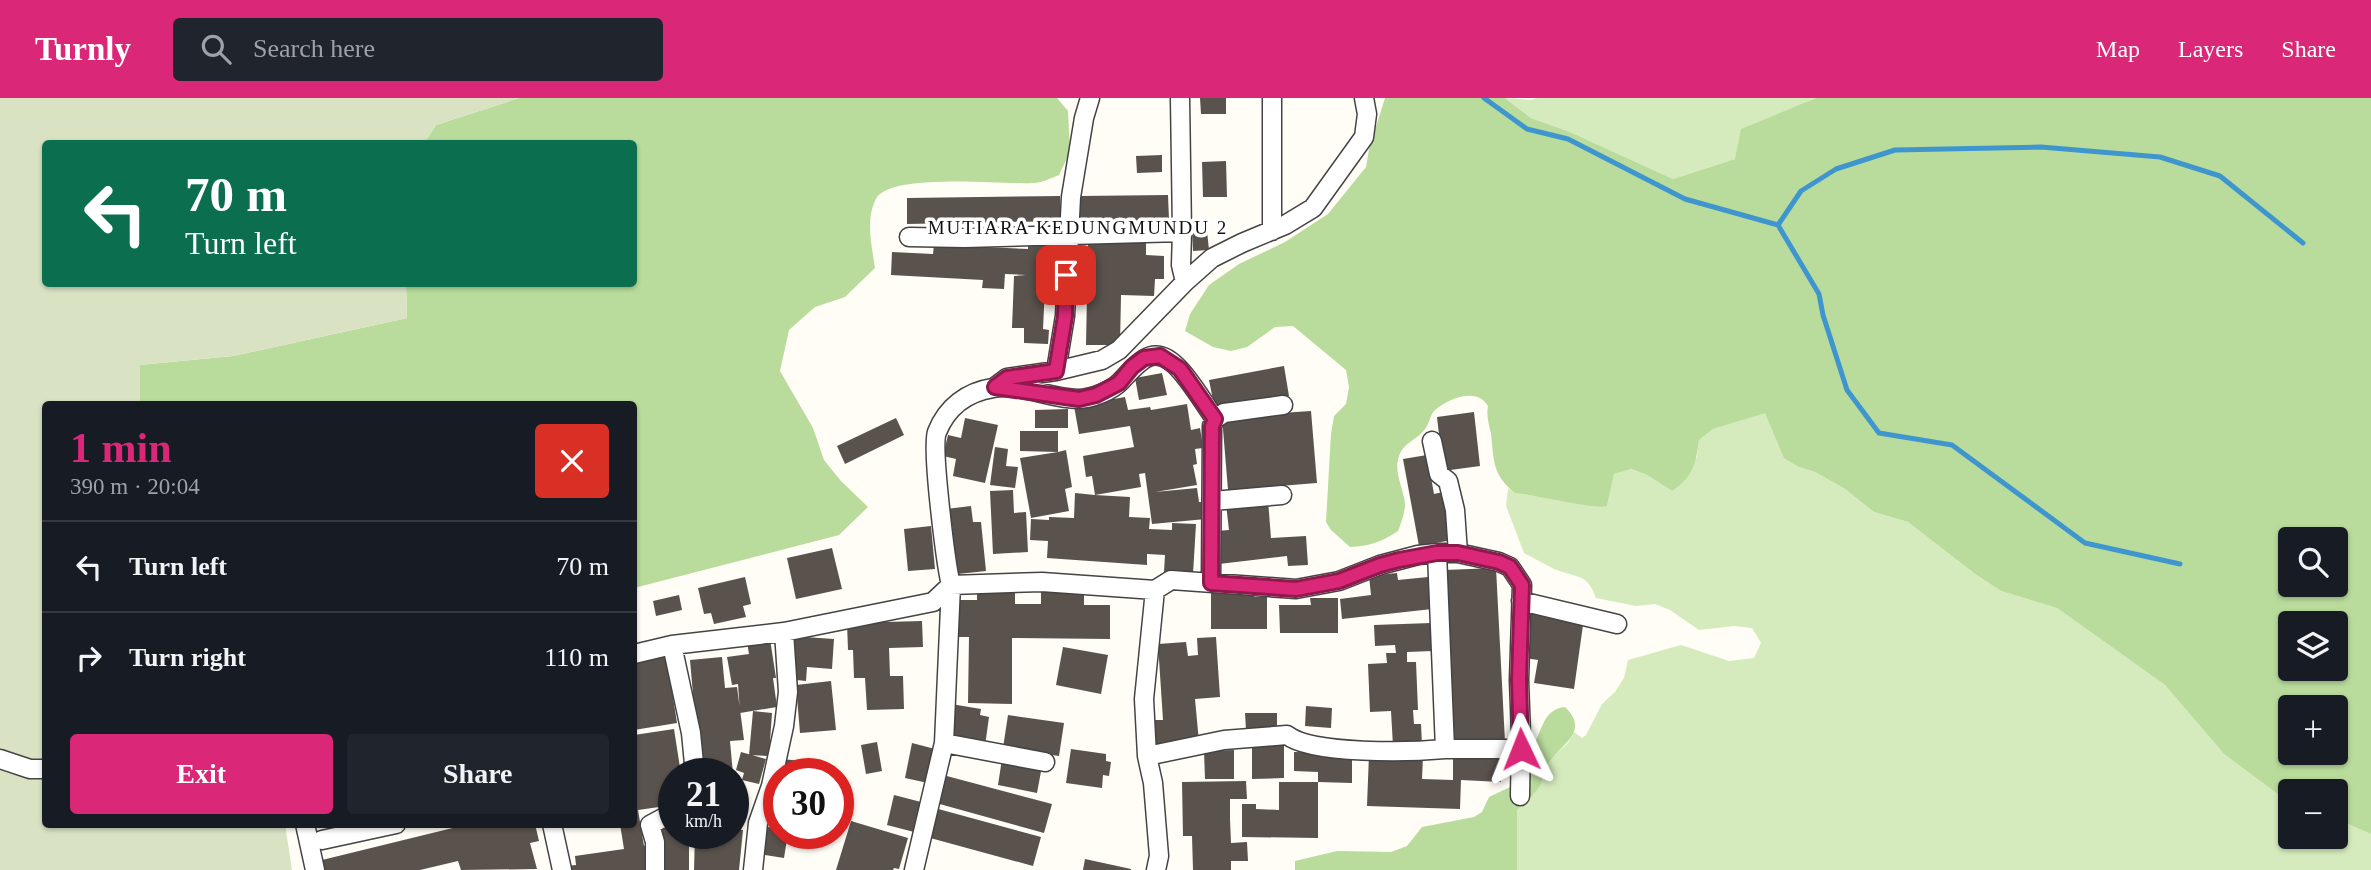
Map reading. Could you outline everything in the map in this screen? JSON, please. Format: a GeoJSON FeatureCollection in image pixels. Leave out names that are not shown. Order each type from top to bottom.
{"type":"FeatureCollection","features":[{"type":"Feature","properties":{"kind":"street"},"geometry":{"type":"LineString","coordinates":[[1056,371],[1065,316],[1071,197],[1084,118],[1090,98]]}},
{"type":"Feature","properties":{"kind":"street"},"geometry":{"type":"LineString","coordinates":[[1180,98],[1181,265],[1185,282]]}},
{"type":"Feature","properties":{"kind":"street"},"geometry":{"type":"LineString","coordinates":[[1272,98],[1272,231]]}},
{"type":"Feature","properties":{"kind":"street"},"geometry":{"type":"LineString","coordinates":[[914,870],[944,743],[951,586],[941,514],[936,435],[956,403],[970,394],[995,387],[1007,378],[1056,371],[1102,360],[1119,350],[1212,258],[1272,231],[1313,208],[1364,137],[1367,114],[1364,98]]}},
{"type":"Feature","properties":{"kind":"street"},"geometry":{"type":"LineString","coordinates":[[909,237],[1182,232]]}},
{"type":"Feature","properties":{"kind":"street"},"geometry":{"type":"LineString","coordinates":[[995,387],[1079,399],[1096,395],[1119,383],[1132,367],[1144,358],[1160,356],[1180,369],[1215,419]]}},
{"type":"Feature","properties":{"kind":"street"},"geometry":{"type":"LineString","coordinates":[[1211,583],[1212,426],[1215,419],[1224,413],[1283,405]]}},
{"type":"Feature","properties":{"kind":"street"},"geometry":{"type":"LineString","coordinates":[[1432,441],[1439,474],[1448,481],[1456,519],[1458,553]]}},
{"type":"Feature","properties":{"kind":"street"},"geometry":{"type":"LineString","coordinates":[[1213,501],[1282,495]]}},
{"type":"Feature","properties":{"kind":"street"},"geometry":{"type":"LineString","coordinates":[[1437,553],[1445,749]]}},
{"type":"Feature","properties":{"kind":"street"},"geometry":{"type":"LineString","coordinates":[[1156,870],[1159,856],[1153,783],[1147,756],[1144,699],[1155,590],[1171,580],[1296,589],[1339,581],[1393,561],[1437,553],[1458,553],[1510,567],[1522,585],[1520,796]]}},
{"type":"Feature","properties":{"kind":"street"},"geometry":{"type":"LineString","coordinates":[[637,653],[672,645],[784,632],[933,602],[951,586],[1042,582],[1155,590]]}},
{"type":"Feature","properties":{"kind":"street"},"geometry":{"type":"LineString","coordinates":[[1521,601],[1617,624]]}},
{"type":"Feature","properties":{"kind":"street"},"geometry":{"type":"LineString","coordinates":[[753,870],[758,823],[771,786],[784,726],[788,692],[784,632]]}},
{"type":"Feature","properties":{"kind":"street"},"geometry":{"type":"LineString","coordinates":[[672,645],[691,733],[693,758]]}},
{"type":"Feature","properties":{"kind":"street"},"geometry":{"type":"LineString","coordinates":[[1147,756],[1224,740],[1287,735],[1294,741],[1333,749],[1521,749]]}},
{"type":"Feature","properties":{"kind":"street"},"geometry":{"type":"LineString","coordinates":[[944,743],[1045,762]]}},
{"type":"Feature","properties":{"kind":"street"},"geometry":{"type":"LineString","coordinates":[[0,759],[30,769],[42,769]]}},
{"type":"Feature","properties":{"kind":"street"},"geometry":{"type":"LineString","coordinates":[[654,870],[655,842],[650,825],[658,821]]}},
{"type":"Feature","properties":{"kind":"street"},"geometry":{"type":"LineString","coordinates":[[306,828],[315,870]]}},
{"type":"Feature","properties":{"kind":"street"},"geometry":{"type":"LineString","coordinates":[[321,840],[377,828]]}},
{"type":"Feature","properties":{"kind":"street"},"geometry":{"type":"LineString","coordinates":[[553,828],[562,870]]}},
{"type":"Feature","properties":{"kind":"green space"},"geometry":{"type":"Polygon","coordinates":[[[0,98],[519,98],[436,125],[426,140],[42,140],[42,287],[406,287],[407,318],[233,356],[140,365],[140,401],[42,401],[42,828],[286,828],[292,870],[0,870],[0,98]]]}},
{"type":"Feature","properties":{"kind":"green space"},"geometry":{"type":"Polygon","coordinates":[[[519,98],[1057,98],[1068,111],[1070,152],[1059,175],[1040,182],[924,183],[902,185],[886,191],[876,199],[871,215],[870,233],[875,268],[845,297],[815,307],[789,330],[780,371],[813,428],[824,460],[868,507],[839,535],[637,587],[637,401],[140,401],[139,365],[233,356],[407,318],[406,287],[637,287],[637,140],[426,140],[436,125],[519,98]]]}},
{"type":"Feature","properties":{"kind":"green space"},"geometry":{"type":"Polygon","coordinates":[[[1385,98],[1505,98],[1531,118],[1570,132],[1673,179],[1735,159],[1741,129],[1816,98],[2371,98],[2371,834],[2348,824],[2348,779],[2278,779],[2278,793],[2275,792],[2224,754],[2165,685],[2057,608],[2001,591],[1908,522],[1874,512],[1845,489],[1784,458],[1765,413],[1713,429],[1699,440],[1689,475],[1672,491],[1647,475],[1631,469],[1614,474],[1607,506],[1601,507],[1515,493],[1498,473],[1488,406],[1477,397],[1455,398],[1435,410],[1425,429],[1404,447],[1399,456],[1398,474],[1405,504],[1398,531],[1375,543],[1350,547],[1326,522],[1331,434],[1334,416],[1346,404],[1349,387],[1346,370],[1293,326],[1275,327],[1247,347],[1231,351],[1213,347],[1185,331],[1190,314],[1209,285],[1239,264],[1285,242],[1328,214],[1366,167],[1385,98]]]}},
{"type":"Feature","properties":{"kind":"green space"},"geometry":{"type":"Polygon","coordinates":[[[1505,98],[1816,98],[1735,159],[1673,179],[1570,132],[1531,118],[1505,98]]]}},
{"type":"Feature","properties":{"kind":"green space"},"geometry":{"type":"Polygon","coordinates":[[[1765,412],[1799,467],[1815,472],[1845,489],[1874,512],[1908,522],[2001,591],[2057,608],[2165,685],[2224,754],[2278,793],[2278,849],[2348,849],[2348,824],[2371,834],[2371,870],[1517,870],[1517,810],[1540,786],[1550,759],[1568,743],[1574,732],[1582,738],[1586,735],[1602,704],[1615,692],[1624,678],[1628,660],[1681,645],[1729,661],[1754,658],[1761,643],[1752,628],[1734,626],[1699,630],[1670,610],[1655,604],[1636,606],[1596,598],[1589,584],[1580,577],[1554,569],[1524,553],[1506,506],[1508,488],[1515,493],[1601,506],[1607,505],[1614,474],[1630,469],[1647,475],[1672,491],[1697,457],[1699,440],[1713,429],[1765,412]]]}},
{"type":"Feature","properties":{"kind":"green space"},"geometry":{"type":"Polygon","coordinates":[[[1565,707],[1575,723],[1571,737],[1548,764],[1540,786],[1517,810],[1517,870],[1295,870],[1295,861],[1337,851],[1391,852],[1407,846],[1422,827],[1474,817],[1482,812],[1489,797],[1510,787],[1513,766],[1532,748],[1548,715],[1565,707]]]}},
{"type":"Feature","properties":{"kind":"building"},"geometry":{"type":"Polygon","coordinates":[[[1200,98],[1226,98],[1226,114],[1201,114],[1200,98]]]}},
{"type":"Feature","properties":{"kind":"building"},"geometry":{"type":"Polygon","coordinates":[[[1162,155],[1162,172],[1137,173],[1136,156],[1162,155]]]}},
{"type":"Feature","properties":{"kind":"building"},"geometry":{"type":"Polygon","coordinates":[[[1226,161],[1227,197],[1203,197],[1202,162],[1226,161]]]}},
{"type":"Feature","properties":{"kind":"building"},"geometry":{"type":"Polygon","coordinates":[[[1168,195],[1169,220],[1080,221],[1080,196],[1168,195]]]}},
{"type":"Feature","properties":{"kind":"building"},"geometry":{"type":"Polygon","coordinates":[[[1060,196],[1061,221],[907,224],[907,198],[1060,196]]]}},
{"type":"Feature","properties":{"kind":"building"},"geometry":{"type":"Polygon","coordinates":[[[1207,231],[1209,250],[1193,251],[1192,232],[1207,231]]]}},
{"type":"Feature","properties":{"kind":"building"},"geometry":{"type":"Polygon","coordinates":[[[1088,242],[1146,243],[1146,255],[1164,256],[1164,279],[1155,279],[1154,296],[1121,295],[1120,345],[1086,345],[1088,242]]]}},
{"type":"Feature","properties":{"kind":"building"},"geometry":{"type":"Polygon","coordinates":[[[1028,243],[1057,245],[1055,288],[1045,287],[1043,329],[1049,330],[1048,344],[1024,343],[1024,328],[1012,328],[1014,276],[1026,275],[1005,274],[1004,289],[982,288],[983,280],[891,275],[892,252],[933,254],[934,245],[1028,249],[1028,243]]]}},
{"type":"Feature","properties":{"kind":"building"},"geometry":{"type":"Polygon","coordinates":[[[1284,366],[1289,396],[1215,410],[1209,380],[1284,366]]]}},
{"type":"Feature","properties":{"kind":"building"},"geometry":{"type":"Polygon","coordinates":[[[1162,373],[1167,395],[1139,400],[1135,378],[1162,373]]]}},
{"type":"Feature","properties":{"kind":"building"},"geometry":{"type":"Polygon","coordinates":[[[1125,397],[1128,410],[1150,407],[1151,410],[1187,404],[1191,430],[1200,428],[1203,448],[1195,449],[1197,464],[1193,465],[1197,485],[1155,492],[1197,488],[1199,502],[1204,502],[1206,519],[1152,524],[1145,473],[1139,474],[1141,487],[1095,495],[1092,476],[1086,477],[1083,456],[1134,447],[1130,426],[1079,434],[1074,406],[1125,397]]]}},
{"type":"Feature","properties":{"kind":"building"},"geometry":{"type":"Polygon","coordinates":[[[1068,409],[1068,428],[1035,428],[1035,410],[1068,409]]]}},
{"type":"Feature","properties":{"kind":"building"},"geometry":{"type":"Polygon","coordinates":[[[1311,411],[1317,483],[1228,490],[1222,417],[1311,411]]]}},
{"type":"Feature","properties":{"kind":"building"},"geometry":{"type":"Polygon","coordinates":[[[1474,412],[1480,466],[1443,471],[1437,417],[1474,412]]]}},
{"type":"Feature","properties":{"kind":"building"},"geometry":{"type":"Polygon","coordinates":[[[896,418],[904,435],[845,464],[837,446],[896,418]]]}},
{"type":"Feature","properties":{"kind":"building"},"geometry":{"type":"Polygon","coordinates":[[[965,418],[998,425],[985,483],[953,476],[956,459],[943,456],[948,435],[961,438],[965,418]]]}},
{"type":"Feature","properties":{"kind":"building"},"geometry":{"type":"Polygon","coordinates":[[[1020,431],[1058,431],[1058,452],[1020,451],[1020,431]]]}},
{"type":"Feature","properties":{"kind":"building"},"geometry":{"type":"Polygon","coordinates":[[[995,447],[1008,449],[1006,466],[1018,467],[1015,488],[990,485],[995,447]]]}},
{"type":"Feature","properties":{"kind":"building"},"geometry":{"type":"Polygon","coordinates":[[[1066,450],[1072,487],[1065,489],[1069,511],[1031,518],[1020,458],[1066,450]]]}},
{"type":"Feature","properties":{"kind":"building"},"geometry":{"type":"Polygon","coordinates":[[[1427,455],[1434,494],[1443,492],[1452,540],[1419,546],[1403,459],[1427,455]]]}},
{"type":"Feature","properties":{"kind":"building"},"geometry":{"type":"Polygon","coordinates":[[[1013,490],[1014,513],[1026,512],[1028,552],[993,554],[990,491],[1013,490]]]}},
{"type":"Feature","properties":{"kind":"building"},"geometry":{"type":"Polygon","coordinates":[[[1075,493],[1130,497],[1129,517],[1150,518],[1149,529],[1172,530],[1172,523],[1196,524],[1193,574],[1164,572],[1165,555],[1147,554],[1147,565],[1047,558],[1048,541],[1030,540],[1031,519],[1074,518],[1075,493]]]}},
{"type":"Feature","properties":{"kind":"building"},"geometry":{"type":"Polygon","coordinates":[[[1268,500],[1271,538],[1306,536],[1308,565],[1288,566],[1287,556],[1219,564],[1216,531],[1229,530],[1226,504],[1268,500]]]}},
{"type":"Feature","properties":{"kind":"building"},"geometry":{"type":"Polygon","coordinates":[[[971,506],[973,522],[981,522],[986,571],[958,574],[956,556],[949,557],[948,544],[954,542],[948,542],[946,533],[953,532],[952,525],[947,525],[946,509],[971,506]]]}},
{"type":"Feature","properties":{"kind":"building"},"geometry":{"type":"Polygon","coordinates":[[[931,526],[935,569],[908,571],[904,529],[931,526]]]}},
{"type":"Feature","properties":{"kind":"building"},"geometry":{"type":"Polygon","coordinates":[[[832,548],[842,589],[796,599],[787,558],[832,548]]]}},
{"type":"Feature","properties":{"kind":"building"},"geometry":{"type":"Polygon","coordinates":[[[1496,568],[1505,742],[1452,744],[1444,570],[1496,568]]]}},
{"type":"Feature","properties":{"kind":"building"},"geometry":{"type":"Polygon","coordinates":[[[1397,573],[1398,580],[1428,577],[1432,609],[1342,619],[1340,599],[1371,595],[1369,576],[1397,573]]]}},
{"type":"Feature","properties":{"kind":"building"},"geometry":{"type":"Polygon","coordinates":[[[745,577],[751,604],[743,606],[746,617],[714,624],[711,613],[704,614],[698,588],[745,577]]]}},
{"type":"Feature","properties":{"kind":"building"},"geometry":{"type":"Polygon","coordinates":[[[1211,590],[1254,590],[1254,597],[1267,597],[1267,629],[1211,629],[1211,590]]]}},
{"type":"Feature","properties":{"kind":"building"},"geometry":{"type":"Polygon","coordinates":[[[977,591],[1015,592],[1015,604],[1041,604],[1041,591],[1084,592],[1084,605],[1110,605],[1110,639],[1012,638],[1012,704],[968,703],[969,637],[959,637],[959,600],[977,600],[977,591]]]}},
{"type":"Feature","properties":{"kind":"building"},"geometry":{"type":"Polygon","coordinates":[[[679,595],[682,610],[656,616],[653,601],[679,595]]]}},
{"type":"Feature","properties":{"kind":"building"},"geometry":{"type":"Polygon","coordinates":[[[1310,598],[1338,598],[1338,633],[1280,633],[1279,605],[1311,605],[1310,598]]]}},
{"type":"Feature","properties":{"kind":"building"},"geometry":{"type":"Polygon","coordinates":[[[1525,609],[1584,618],[1574,689],[1534,683],[1538,660],[1525,658],[1529,630],[1522,629],[1525,609]]]}},
{"type":"Feature","properties":{"kind":"building"},"geometry":{"type":"Polygon","coordinates":[[[922,621],[923,647],[889,648],[890,676],[903,676],[904,709],[867,710],[865,678],[854,678],[853,650],[848,650],[847,623],[922,621]]]}},
{"type":"Feature","properties":{"kind":"building"},"geometry":{"type":"Polygon","coordinates":[[[1431,623],[1432,651],[1407,652],[1407,662],[1416,662],[1418,710],[1413,710],[1414,724],[1421,724],[1422,745],[1393,746],[1391,711],[1370,712],[1368,664],[1387,663],[1386,653],[1396,653],[1395,645],[1375,646],[1374,625],[1431,623]]]}},
{"type":"Feature","properties":{"kind":"building"},"geometry":{"type":"Polygon","coordinates":[[[790,636],[834,639],[832,669],[807,667],[806,681],[787,679],[790,636]]]}},
{"type":"Feature","properties":{"kind":"building"},"geometry":{"type":"Polygon","coordinates":[[[1216,637],[1220,697],[1195,699],[1199,742],[1154,744],[1153,720],[1163,720],[1158,644],[1186,642],[1188,656],[1198,655],[1197,638],[1216,637]]]}},
{"type":"Feature","properties":{"kind":"building"},"geometry":{"type":"Polygon","coordinates":[[[770,639],[777,707],[740,713],[738,684],[732,685],[727,657],[749,654],[747,642],[770,639]]]}},
{"type":"Feature","properties":{"kind":"building"},"geometry":{"type":"Polygon","coordinates":[[[1063,647],[1108,655],[1101,694],[1056,685],[1063,647]]]}},
{"type":"Feature","properties":{"kind":"building"},"geometry":{"type":"Polygon","coordinates":[[[666,652],[677,723],[637,730],[637,657],[666,652]]]}},
{"type":"Feature","properties":{"kind":"building"},"geometry":{"type":"Polygon","coordinates":[[[722,657],[725,688],[737,687],[744,740],[730,741],[732,758],[699,758],[690,660],[722,657]]]}},
{"type":"Feature","properties":{"kind":"building"},"geometry":{"type":"Polygon","coordinates":[[[831,681],[836,730],[800,733],[796,685],[831,681]]]}},
{"type":"Feature","properties":{"kind":"building"},"geometry":{"type":"Polygon","coordinates":[[[951,704],[981,709],[980,715],[989,717],[985,746],[946,740],[951,704]]]}},
{"type":"Feature","properties":{"kind":"building"},"geometry":{"type":"Polygon","coordinates":[[[1306,706],[1332,708],[1331,728],[1305,726],[1306,706]]]}},
{"type":"Feature","properties":{"kind":"building"},"geometry":{"type":"Polygon","coordinates":[[[753,711],[772,713],[769,756],[749,755],[753,711]]]}},
{"type":"Feature","properties":{"kind":"building"},"geometry":{"type":"Polygon","coordinates":[[[1245,713],[1277,713],[1277,730],[1246,730],[1245,713]]]}},
{"type":"Feature","properties":{"kind":"building"},"geometry":{"type":"Polygon","coordinates":[[[1008,715],[1064,723],[1059,756],[1003,748],[1008,715]]]}},
{"type":"Feature","properties":{"kind":"building"},"geometry":{"type":"Polygon","coordinates":[[[674,729],[679,758],[658,758],[658,807],[638,810],[644,846],[648,845],[652,870],[566,870],[566,866],[576,865],[575,856],[624,849],[621,828],[637,828],[637,735],[674,729]]]}},
{"type":"Feature","properties":{"kind":"building"},"geometry":{"type":"Polygon","coordinates":[[[877,742],[882,771],[866,774],[861,745],[877,742]]]}},
{"type":"Feature","properties":{"kind":"building"},"geometry":{"type":"Polygon","coordinates":[[[1252,742],[1284,742],[1284,778],[1252,779],[1252,742]]]}},
{"type":"Feature","properties":{"kind":"building"},"geometry":{"type":"Polygon","coordinates":[[[912,743],[935,749],[928,783],[905,778],[912,743]]]}},
{"type":"Feature","properties":{"kind":"building"},"geometry":{"type":"Polygon","coordinates":[[[1071,749],[1106,754],[1106,761],[1111,762],[1109,776],[1103,775],[1102,788],[1066,783],[1071,749]]]}},
{"type":"Feature","properties":{"kind":"building"},"geometry":{"type":"Polygon","coordinates":[[[1234,750],[1234,779],[1205,779],[1204,751],[1234,750]]]}},
{"type":"Feature","properties":{"kind":"building"},"geometry":{"type":"Polygon","coordinates":[[[741,752],[763,758],[759,784],[749,782],[749,758],[739,758],[741,752]]]}},
{"type":"Feature","properties":{"kind":"building"},"geometry":{"type":"Polygon","coordinates":[[[1294,752],[1352,753],[1352,783],[1318,782],[1318,772],[1294,771],[1294,752]]]}},
{"type":"Feature","properties":{"kind":"building"},"geometry":{"type":"Polygon","coordinates":[[[1453,752],[1502,754],[1501,782],[1461,780],[1460,809],[1367,806],[1369,754],[1423,756],[1422,779],[1453,780],[1453,752]]]}},
{"type":"Feature","properties":{"kind":"building"},"geometry":{"type":"Polygon","coordinates":[[[1002,759],[1042,766],[1037,793],[998,785],[1002,759]]]}},
{"type":"Feature","properties":{"kind":"building"},"geometry":{"type":"Polygon","coordinates":[[[943,775],[1052,804],[1044,833],[936,803],[943,775]]]}},
{"type":"Feature","properties":{"kind":"building"},"geometry":{"type":"Polygon","coordinates":[[[1246,781],[1247,799],[1230,799],[1230,819],[1231,843],[1247,842],[1248,861],[1231,861],[1231,870],[1193,870],[1192,836],[1183,836],[1182,782],[1246,781]]]}},
{"type":"Feature","properties":{"kind":"building"},"geometry":{"type":"Polygon","coordinates":[[[1279,782],[1318,782],[1318,838],[1242,837],[1242,804],[1256,804],[1256,809],[1279,810],[1279,782]]]}},
{"type":"Feature","properties":{"kind":"building"},"geometry":{"type":"Polygon","coordinates":[[[894,795],[921,802],[914,832],[887,825],[894,795]]]}},
{"type":"Feature","properties":{"kind":"building"},"geometry":{"type":"Polygon","coordinates":[[[931,807],[1041,837],[1033,866],[923,836],[931,807]]]}},
{"type":"Feature","properties":{"kind":"building"},"geometry":{"type":"Polygon","coordinates":[[[854,822],[908,838],[899,869],[836,870],[842,849],[854,849],[854,822]]]}},
{"type":"Feature","properties":{"kind":"building"},"geometry":{"type":"Polygon","coordinates":[[[763,826],[763,849],[785,849],[784,858],[759,854],[763,826]]]}},
{"type":"Feature","properties":{"kind":"building"},"geometry":{"type":"Polygon","coordinates":[[[453,828],[536,828],[539,841],[530,843],[537,869],[461,870],[458,861],[420,870],[320,870],[318,861],[453,828]]]}},
{"type":"Feature","properties":{"kind":"building"},"geometry":{"type":"Polygon","coordinates":[[[660,849],[689,849],[689,870],[660,870],[660,849]]]}},
{"type":"Feature","properties":{"kind":"building"},"geometry":{"type":"Polygon","coordinates":[[[695,849],[741,849],[739,870],[694,870],[695,849]]]}},
{"type":"Feature","properties":{"kind":"building"},"geometry":{"type":"Polygon","coordinates":[[[1085,859],[1131,869],[1131,870],[1083,870],[1085,859]]]}},
{"type":"Feature","properties":{"kind":"waterway"},"geometry":{"type":"LineString","coordinates":[[1484,98],[1527,129],[1568,139],[1685,199],[1778,225],[1819,294],[1847,390],[1879,433],[1952,445],[2085,543],[2180,564]]}},
{"type":"Feature","properties":{"kind":"waterway"},"geometry":{"type":"LineString","coordinates":[[1778,225],[1801,191],[1836,169],[1895,150],[2041,147],[2160,157],[2220,176],[2303,243]]}},
{"type":"Feature","properties":{"kind":"district","name":"MUTIARA KEDUNGMUNDU 2"},"geometry":{"type":"Point","coordinates":[1078,227]}},
{"type":"Feature","properties":{"kind":"route"},"geometry":{"type":"LineString","coordinates":[[1066,275],[1065,316],[1056,371],[1007,378],[995,387],[1079,399],[1096,395],[1119,383],[1132,367],[1144,358],[1160,356],[1180,369],[1215,419],[1212,426],[1211,583],[1296,589],[1339,581],[1380,565],[1437,553],[1458,553],[1510,567],[1522,585],[1519,680],[1521,749]]}}]}
